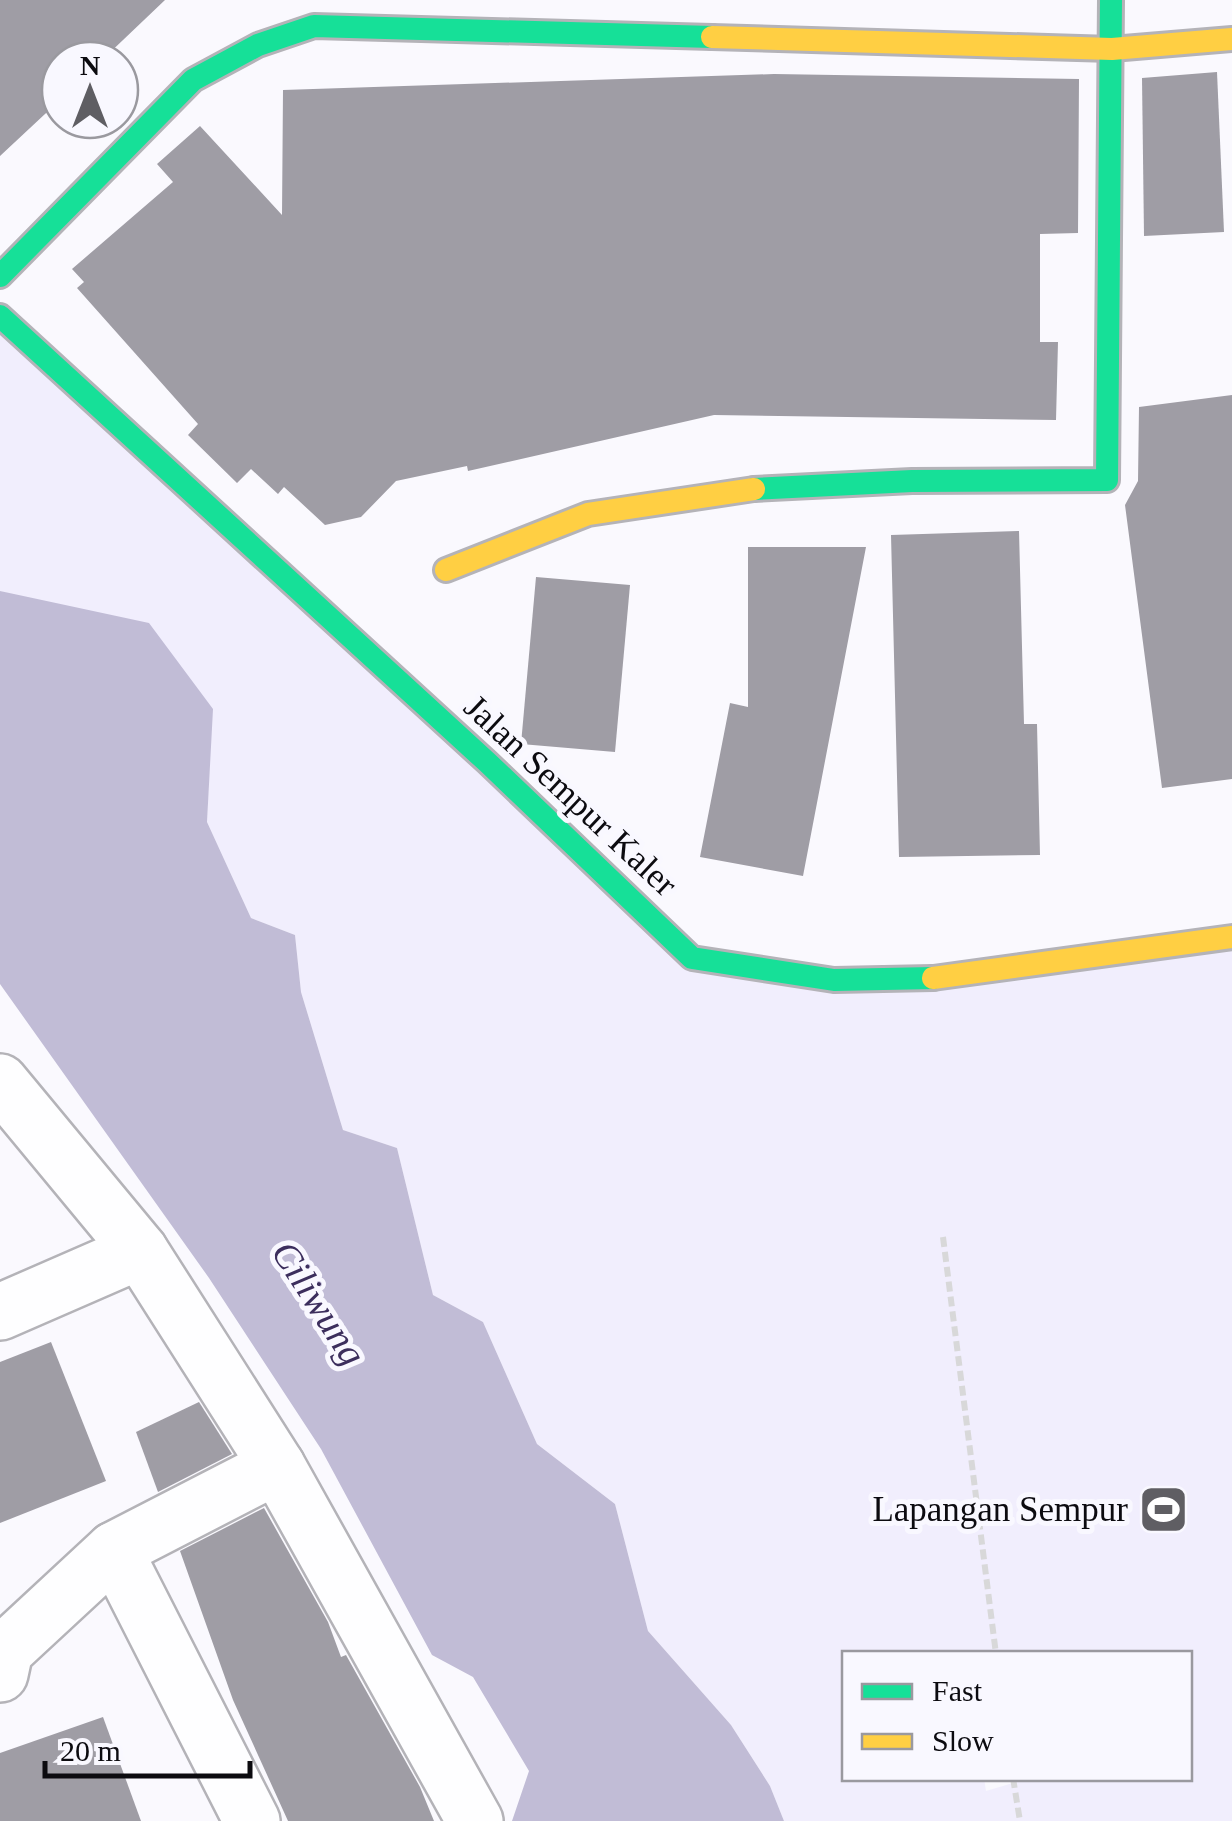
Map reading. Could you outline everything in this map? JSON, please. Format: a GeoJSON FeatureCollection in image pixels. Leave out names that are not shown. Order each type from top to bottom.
{"type":"FeatureCollection","features":[{"type":"Feature","properties":{"kind":"street"},"geometry":{"type":"LineString","coordinates":[[446,570],[585,514],[701,495],[830,482],[1108,480],[1112,0]]}},
{"type":"Feature","properties":{"kind":"street"},"geometry":{"type":"LineString","coordinates":[[0,276],[193,80],[258,45],[314,26],[1112,50],[1232,39]]}},
{"type":"Feature","properties":{"kind":"street","name":"Jalan Sempur Kaler"},"geometry":{"type":"LineString","coordinates":[[0,316],[488,762],[692,958],[834,980],[926,979],[1232,937]]}},
{"type":"Feature","properties":{"kind":"street"},"geometry":{"type":"LineString","coordinates":[[0,1082],[140,1251],[277,1466],[475,1821]]}},
{"type":"Feature","properties":{"kind":"street"},"geometry":{"type":"LineString","coordinates":[[0,1312],[140,1251]]}},
{"type":"Feature","properties":{"kind":"street"},"geometry":{"type":"LineString","coordinates":[[0,1674],[6,1651],[114,1550],[277,1466]]}},
{"type":"Feature","properties":{"kind":"street"},"geometry":{"type":"LineString","coordinates":[[114,1550],[252,1821]]}},
{"type":"Feature","properties":{"kind":"path"},"geometry":{"type":"LineString","coordinates":[[943,1237],[996,1651]]}},
{"type":"Feature","properties":{"kind":"path"},"geometry":{"type":"LineString","coordinates":[[1013,1781],[1020,1821]]}},
{"type":"Feature","properties":{"kind":"shaded area"},"geometry":{"type":"Polygon","coordinates":[[[0,316],[692,958],[809,977],[1232,938],[1232,1821],[784,1821],[770,1786],[731,1725],[648,1631],[615,1504],[537,1444],[483,1322],[433,1295],[397,1148],[343,1130],[301,992],[295,935],[251,918],[207,822],[212,709],[54,606],[0,591],[0,316]]]}},
{"type":"Feature","properties":{"kind":"water","name":"Ciliwung"},"geometry":{"type":"Polygon","coordinates":[[[0,591],[149,623],[213,709],[207,822],[251,918],[295,935],[301,992],[343,1130],[397,1148],[433,1295],[483,1322],[537,1444],[615,1504],[648,1631],[731,1725],[770,1786],[784,1821],[512,1821],[529,1771],[473,1677],[432,1655],[321,1449],[209,1278],[0,984],[0,591]]]}},
{"type":"Feature","properties":{"kind":"building"},"geometry":{"type":"Polygon","coordinates":[[[0,0],[165,0],[123,40],[40,40],[40,119],[0,156],[0,0]]]}},
{"type":"Feature","properties":{"kind":"building"},"geometry":{"type":"Polygon","coordinates":[[[1217,72],[1224,232],[1144,236],[1142,78],[1217,72]]]}},
{"type":"Feature","properties":{"kind":"building"},"geometry":{"type":"Polygon","coordinates":[[[774,74],[1079,79],[1078,233],[1040,234],[1040,342],[1058,342],[1056,420],[714,415],[468,471],[467,466],[396,481],[361,517],[325,525],[284,487],[278,494],[251,469],[237,483],[188,435],[198,424],[77,288],[84,282],[72,269],[173,182],[157,164],[200,126],[282,215],[283,90],[774,74]]]}},
{"type":"Feature","properties":{"kind":"building"},"geometry":{"type":"Polygon","coordinates":[[[1232,395],[1232,779],[1162,788],[1125,505],[1138,481],[1139,407],[1232,395]]]}},
{"type":"Feature","properties":{"kind":"building"},"geometry":{"type":"Polygon","coordinates":[[[1019,531],[1024,724],[1037,724],[1040,855],[899,857],[891,535],[1019,531]]]}},
{"type":"Feature","properties":{"kind":"building"},"geometry":{"type":"Polygon","coordinates":[[[748,547],[866,547],[803,876],[700,857],[730,703],[748,707],[748,547]]]}},
{"type":"Feature","properties":{"kind":"building"},"geometry":{"type":"Polygon","coordinates":[[[536,577],[630,585],[615,752],[521,744],[536,577]]]}},
{"type":"Feature","properties":{"kind":"building"},"geometry":{"type":"Polygon","coordinates":[[[51,1342],[106,1481],[0,1523],[0,1362],[51,1342]]]}},
{"type":"Feature","properties":{"kind":"building"},"geometry":{"type":"Polygon","coordinates":[[[199,1402],[232,1454],[158,1492],[136,1432],[199,1402]]]}},
{"type":"Feature","properties":{"kind":"building"},"geometry":{"type":"Polygon","coordinates":[[[264,1508],[328,1622],[341,1657],[346,1655],[420,1787],[434,1821],[288,1821],[233,1700],[180,1551],[264,1508]]]}},
{"type":"Feature","properties":{"kind":"building"},"geometry":{"type":"Polygon","coordinates":[[[103,1717],[141,1821],[0,1821],[0,1753],[103,1717]]]}},
{"type":"Feature","properties":{"kind":"traffic: fast"},"geometry":{"type":"LineString","coordinates":[[754,489],[912,481],[1107,480],[1111,0]]}},
{"type":"Feature","properties":{"kind":"traffic: fast"},"geometry":{"type":"LineString","coordinates":[[0,276],[193,80],[258,45],[314,26],[712,37]]}},
{"type":"Feature","properties":{"kind":"traffic: fast"},"geometry":{"type":"LineString","coordinates":[[0,316],[487,762],[692,958],[834,980],[933,978]]}},
{"type":"Feature","properties":{"kind":"traffic: slow"},"geometry":{"type":"LineString","coordinates":[[712,37],[1112,49],[1232,39]]}},
{"type":"Feature","properties":{"kind":"traffic: slow"},"geometry":{"type":"LineString","coordinates":[[446,570],[588,514],[754,489]]}},
{"type":"Feature","properties":{"kind":"traffic: slow"},"geometry":{"type":"LineString","coordinates":[[933,978],[1232,937]]}},
{"type":"Feature","properties":{"kind":"place","name":"Lapangan Sempur"},"geometry":{"type":"Point","coordinates":[1163,1509]}}]}
